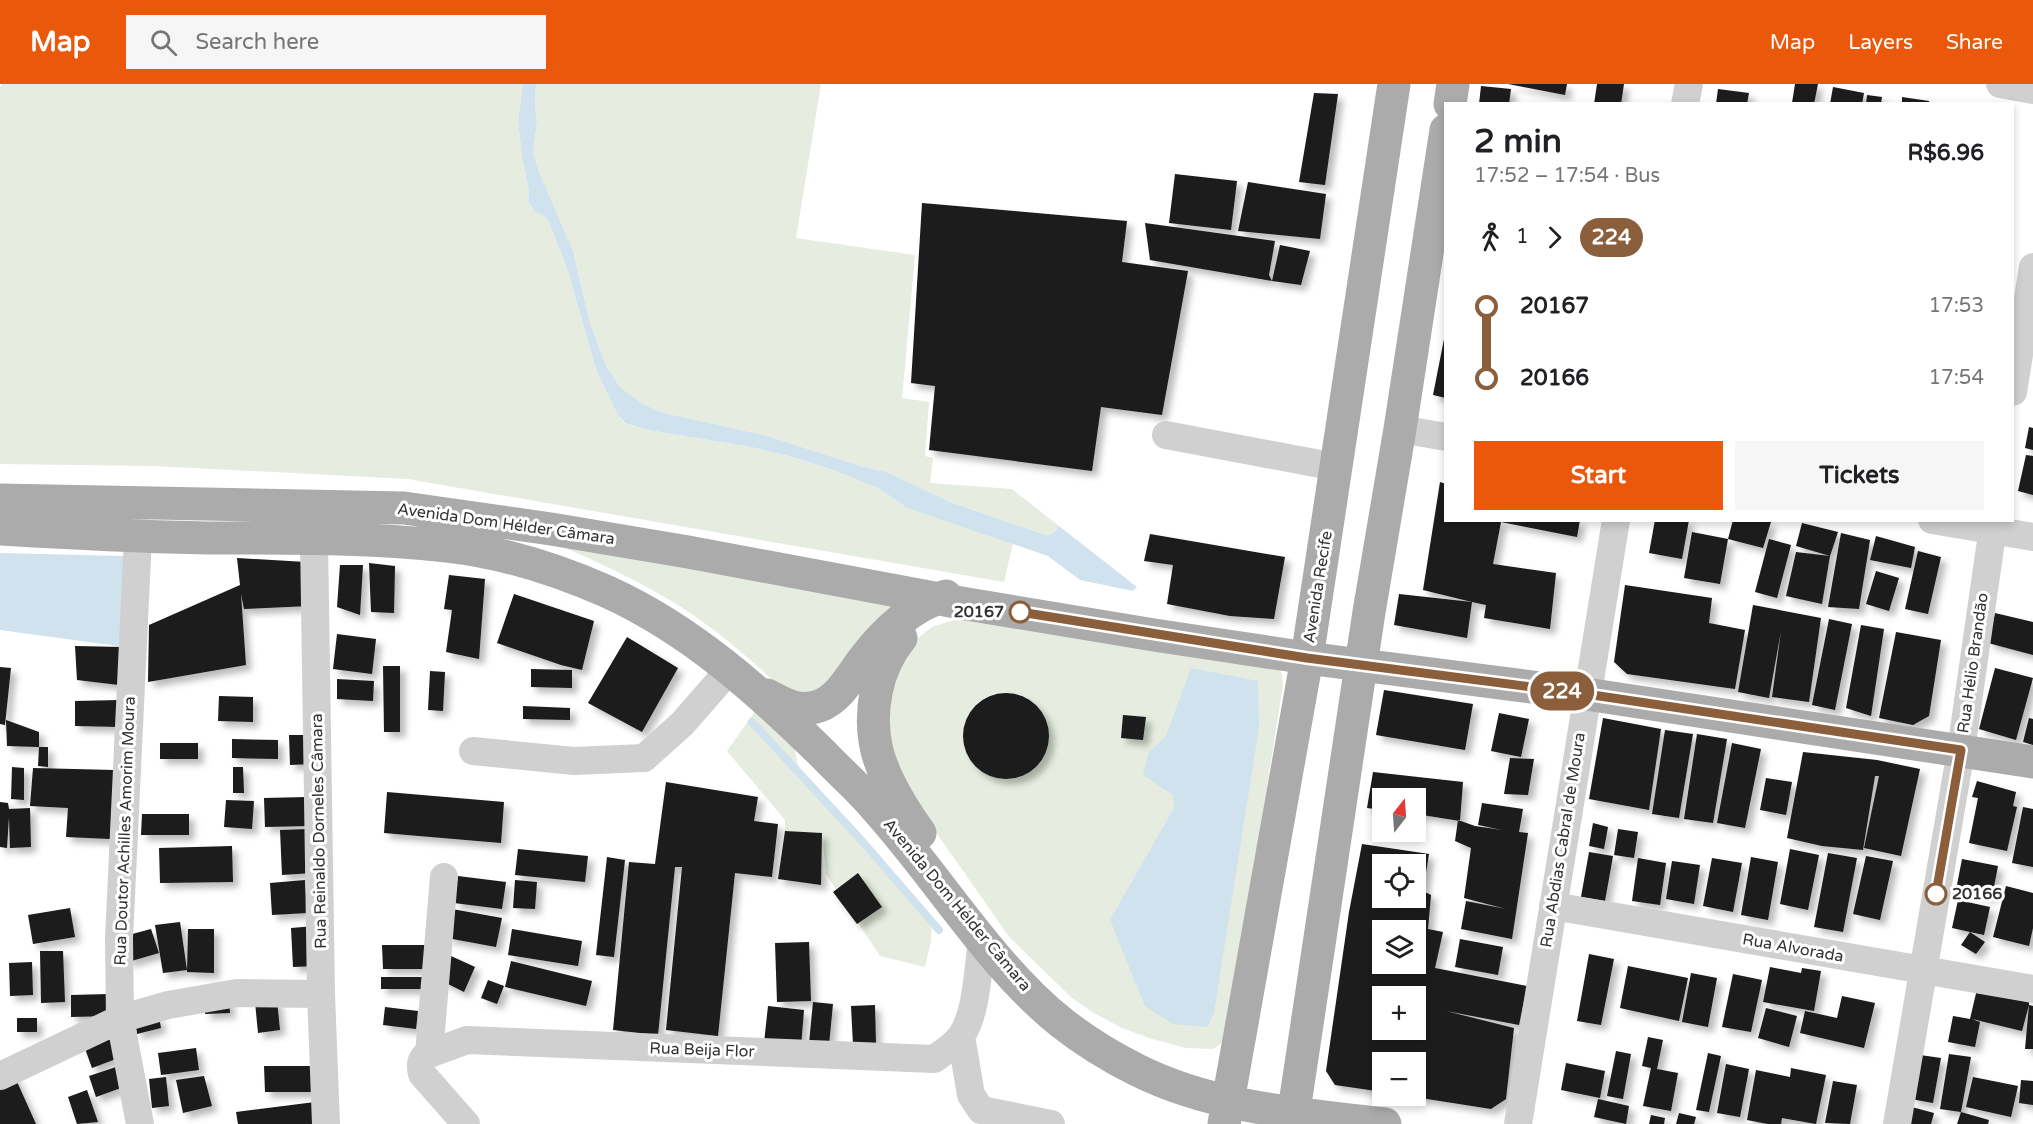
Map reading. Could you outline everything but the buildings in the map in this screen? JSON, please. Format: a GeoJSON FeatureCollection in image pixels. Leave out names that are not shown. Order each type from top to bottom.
{"type":"FeatureCollection","features":[{"type":"Feature","properties":{"kind":"main road","name":"Avenida Recife"},"geometry":{"type":"LineString","coordinates":[[1226,1112],[1308,646],[1394,84]]}},
{"type":"Feature","properties":{"kind":"main road"},"geometry":{"type":"LineString","coordinates":[[1450,102],[1453,84]]}},
{"type":"Feature","properties":{"kind":"main road"},"geometry":{"type":"LineString","coordinates":[[1293,1118],[1363,653],[1444,143]]}},
{"type":"Feature","properties":{"kind":"main road","name":"Avenida Dom Hélder Câmara"},"geometry":{"type":"LineString","coordinates":[[0,500],[404,508],[551,528],[948,601],[1363,653],[1586,694],[2033,762]]}},
{"type":"Feature","properties":{"kind":"main road","name":"Avenida Dom Hélder Câmara"},"geometry":{"type":"LineString","coordinates":[[0,530],[138,537],[314,539],[448,546],[512,559],[550,570],[610,593],[662,620],[711,654],[776,708],[874,806],[982,940],[1028,993],[1062,1023],[1097,1048],[1148,1075],[1207,1097],[1226,1112],[1364,1123]]}},
{"type":"Feature","properties":{"kind":"main road"},"geometry":{"type":"LineString","coordinates":[[948,601],[904,633],[884,665],[874,699],[877,751],[900,804],[944,867],[982,940]]}},
{"type":"Feature","properties":{"kind":"main road","name":"Avenida Dom Hélder Câmara"},"geometry":{"type":"LineString","coordinates":[[738,676],[785,705],[803,709],[818,707],[830,701],[898,622],[948,601]]}},
{"type":"Feature","properties":{"kind":"street"},"geometry":{"type":"LineString","coordinates":[[1685,102],[1689,84]]}},
{"type":"Feature","properties":{"kind":"street"},"geometry":{"type":"LineString","coordinates":[[2000,84],[2033,90]]}},
{"type":"Feature","properties":{"kind":"street"},"geometry":{"type":"LineString","coordinates":[[2014,385],[2024,311],[2033,267]]}},
{"type":"Feature","properties":{"kind":"street"},"geometry":{"type":"LineString","coordinates":[[1400,429],[1444,437]]}},
{"type":"Feature","properties":{"kind":"street"},"geometry":{"type":"LineString","coordinates":[[1166,435],[1336,467]]}},
{"type":"Feature","properties":{"kind":"street","name":"Rua Abdias Cabral de Moura"},"geometry":{"type":"LineString","coordinates":[[1518,1124],[1616,522]]}},
{"type":"Feature","properties":{"kind":"street"},"geometry":{"type":"LineString","coordinates":[[1956,522],[1993,525],[2033,537]]}},
{"type":"Feature","properties":{"kind":"street","name":"Rua Hélio Brandão"},"geometry":{"type":"LineString","coordinates":[[1897,1124],[1961,750],[1993,525]]}},
{"type":"Feature","properties":{"kind":"street","name":"Rua Doutor Achilles Amorim Moura"},"geometry":{"type":"LineString","coordinates":[[138,537],[119,938],[120,1019],[140,1124]]}},
{"type":"Feature","properties":{"kind":"street","name":"Rua Reinaldo Dorneles Câmara"},"geometry":{"type":"LineString","coordinates":[[314,539],[321,994],[326,1124]]}},
{"type":"Feature","properties":{"kind":"street"},"geometry":{"type":"LineString","coordinates":[[473,751],[574,761],[645,758],[738,676]]}},
{"type":"Feature","properties":{"kind":"street"},"geometry":{"type":"LineString","coordinates":[[444,877],[429,1054],[422,1060],[420,1068],[422,1074],[466,1124]]}},
{"type":"Feature","properties":{"kind":"street","name":"Rua Alvorada"},"geometry":{"type":"LineString","coordinates":[[1552,906],[2033,989]]}},
{"type":"Feature","properties":{"kind":"street","name":"Rua Beija Flor"},"geometry":{"type":"LineString","coordinates":[[429,1054],[467,1040],[934,1059],[962,1035],[972,1009],[982,940]]}},
{"type":"Feature","properties":{"kind":"street"},"geometry":{"type":"LineString","coordinates":[[0,1076],[120,1019],[168,1005],[237,993],[321,994]]}},
{"type":"Feature","properties":{"kind":"street"},"geometry":{"type":"LineString","coordinates":[[962,1035],[970,1095],[981,1110],[1051,1124]]}},
{"type":"Feature","properties":{"kind":"shaded area"},"geometry":{"type":"Polygon","coordinates":[[[2,84],[523,84],[518,121],[529,190],[528,201],[535,212],[547,218],[566,265],[596,369],[624,423],[648,430],[751,447],[791,457],[836,471],[880,489],[907,508],[1013,543],[1004,582],[408,479],[154,466],[0,464],[0,87],[2,84]]]}},
{"type":"Feature","properties":{"kind":"shaded area"},"geometry":{"type":"Polygon","coordinates":[[[536,84],[821,84],[796,238],[915,255],[902,398],[929,402],[925,456],[933,458],[930,483],[1012,489],[1059,526],[1054,533],[1046,535],[950,502],[887,472],[860,466],[768,436],[664,413],[643,404],[620,387],[606,366],[590,323],[573,251],[539,172],[533,152],[537,122],[536,84]]]}},
{"type":"Feature","properties":{"kind":"shaded area"},"geometry":{"type":"Polygon","coordinates":[[[527,532],[913,600],[836,682],[793,699],[734,646],[685,610],[616,571],[527,532]]]}},
{"type":"Feature","properties":{"kind":"shaded area"},"geometry":{"type":"Polygon","coordinates":[[[986,617],[1278,667],[1282,674],[1283,685],[1229,1026],[1222,1043],[1213,1049],[1186,1048],[1152,1039],[1122,1028],[1072,998],[1010,938],[905,788],[887,752],[886,678],[908,646],[932,627],[957,619],[986,617]]]}},
{"type":"Feature","properties":{"kind":"shaded area"},"geometry":{"type":"Polygon","coordinates":[[[758,707],[793,740],[798,766],[932,917],[931,941],[925,967],[880,956],[826,874],[822,833],[785,831],[785,820],[727,751],[758,707]]]}},
{"type":"Feature","properties":{"kind":"water"},"geometry":{"type":"Polygon","coordinates":[[[523,84],[536,84],[537,122],[533,152],[539,172],[573,251],[590,323],[606,366],[620,387],[643,404],[664,413],[768,436],[860,466],[887,472],[950,502],[1046,535],[1054,533],[1059,526],[1137,587],[1133,591],[1080,580],[1048,556],[907,508],[880,489],[836,471],[751,447],[648,430],[625,423],[617,413],[596,369],[566,265],[547,218],[535,212],[528,201],[529,190],[518,121],[523,84]]]}},
{"type":"Feature","properties":{"kind":"water"},"geometry":{"type":"Polygon","coordinates":[[[0,553],[123,556],[125,647],[0,630],[0,553]]]}},
{"type":"Feature","properties":{"kind":"water"},"geometry":{"type":"Polygon","coordinates":[[[1191,668],[1258,681],[1259,727],[1214,1013],[1207,1027],[1173,1024],[1145,1006],[1110,920],[1174,808],[1173,795],[1143,775],[1148,753],[1166,736],[1191,668]]]}},
{"type":"Feature","properties":{"kind":"waterway"},"geometry":{"type":"LineString","coordinates":[[752,722],[863,842],[939,930]]}},
{"type":"Feature","properties":{"kind":"bus line","name":"224"},"geometry":{"type":"LineString","coordinates":[[1020,612],[1307,658],[1586,694],[1961,750],[1936,894]]}},
{"type":"Feature","properties":{"kind":"place","name":"20167"},"geometry":{"type":"Point","coordinates":[1020,612]}},
{"type":"Feature","properties":{"kind":"place","name":"20166"},"geometry":{"type":"Point","coordinates":[1936,894]}}]}
